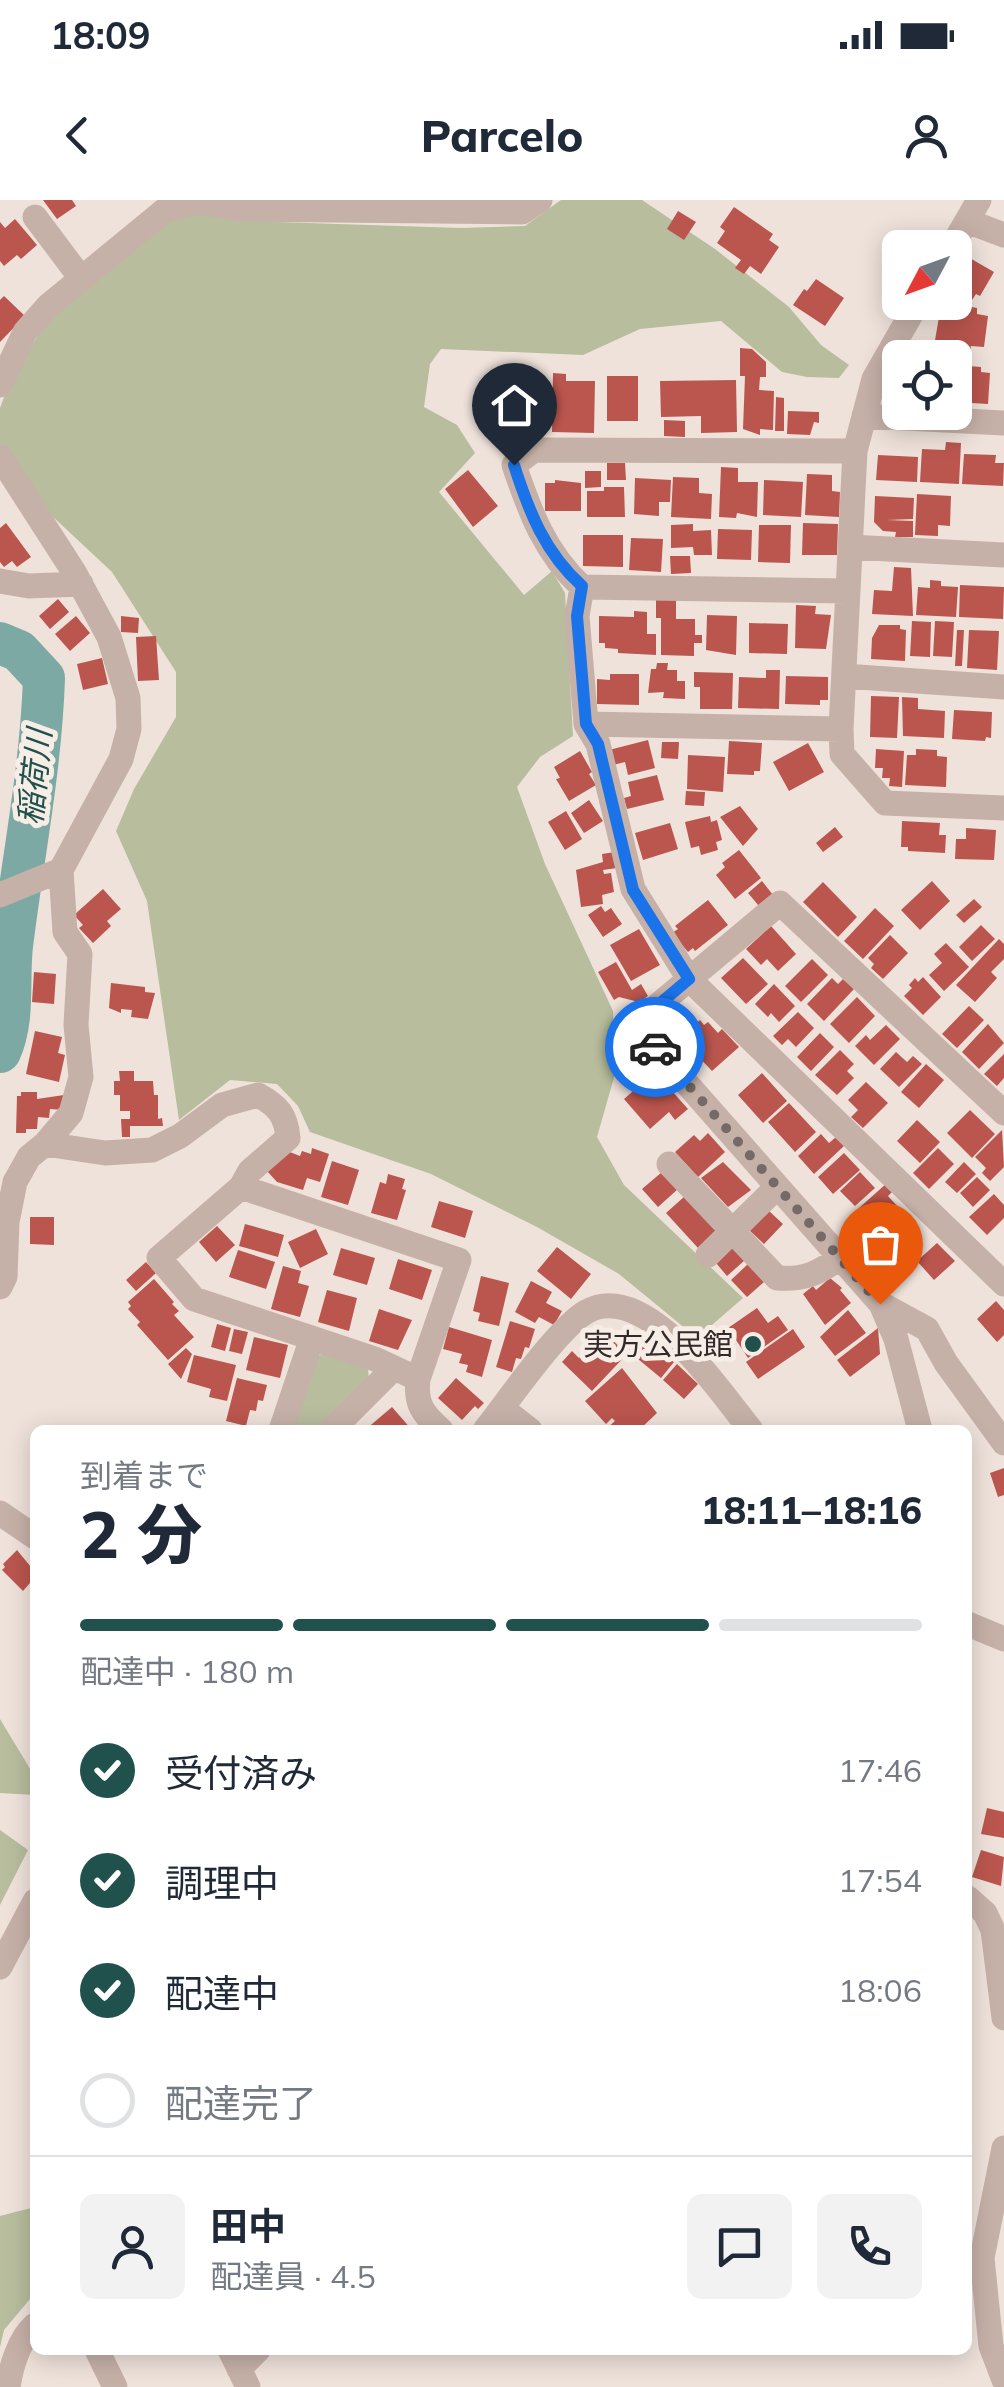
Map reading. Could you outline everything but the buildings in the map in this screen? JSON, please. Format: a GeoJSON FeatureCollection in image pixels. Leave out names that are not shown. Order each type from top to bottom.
{"type":"FeatureCollection","features":[{"type":"Feature","properties":{"kind":"street"},"geometry":{"type":"LineString","coordinates":[[0,384],[25,332],[80,277],[165,210],[200,202],[239,209],[522,212],[540,200]]}},
{"type":"Feature","properties":{"kind":"street"},"geometry":{"type":"LineString","coordinates":[[973,211],[1004,235]]}},
{"type":"Feature","properties":{"kind":"street"},"geometry":{"type":"LineString","coordinates":[[35,218],[80,277]]}},
{"type":"Feature","properties":{"kind":"street"},"geometry":{"type":"LineString","coordinates":[[908,320],[874,379],[855,451],[842,754],[885,804],[1004,808]]}},
{"type":"Feature","properties":{"kind":"street"},"geometry":{"type":"LineString","coordinates":[[864,416],[1004,423]]}},
{"type":"Feature","properties":{"kind":"street"},"geometry":{"type":"LineString","coordinates":[[848,590],[582,586],[562,568],[533,522],[514,465],[534,450],[855,451]]}},
{"type":"Feature","properties":{"kind":"street"},"geometry":{"type":"LineString","coordinates":[[0,457],[110,637],[128,698],[129,729],[121,759],[55,872],[0,895]]}},
{"type":"Feature","properties":{"kind":"street"},"geometry":{"type":"LineString","coordinates":[[850,548],[1004,554]]}},
{"type":"Feature","properties":{"kind":"street"},"geometry":{"type":"LineString","coordinates":[[0,581],[30,586],[81,584]]}},
{"type":"Feature","properties":{"kind":"street"},"geometry":{"type":"LineString","coordinates":[[582,586],[577,616],[586,724],[598,744],[633,890],[689,979],[1004,1284]]}},
{"type":"Feature","properties":{"kind":"street"},"geometry":{"type":"LineString","coordinates":[[844,676],[1004,687]]}},
{"type":"Feature","properties":{"kind":"street"},"geometry":{"type":"LineString","coordinates":[[586,724],[841,729]]}},
{"type":"Feature","properties":{"kind":"street"},"geometry":{"type":"LineString","coordinates":[[0,1287],[5,1278],[7,1222],[14,1182],[29,1157],[71,1113],[81,1078],[76,1025],[80,954],[65,932],[55,872]]}},
{"type":"Feature","properties":{"kind":"street"},"geometry":{"type":"LineString","coordinates":[[919,1425],[896,1339],[880,1304],[651,1042],[645,1016],[780,903],[1002,1107]]}},
{"type":"Feature","properties":{"kind":"street"},"geometry":{"type":"LineString","coordinates":[[45,1144],[105,1153],[152,1150],[180,1136],[222,1105],[258,1095],[274,1104],[287,1118],[288,1138],[250,1171],[241,1186],[159,1258],[194,1300],[312,1338],[406,1374],[423,1415],[434,1425]]}},
{"type":"Feature","properties":{"kind":"street"},"geometry":{"type":"LineString","coordinates":[[669,1164],[776,1278],[798,1280],[839,1258]]}},
{"type":"Feature","properties":{"kind":"street"},"geometry":{"type":"LineString","coordinates":[[241,1186],[459,1260],[406,1374],[339,1425]]}},
{"type":"Feature","properties":{"kind":"street"},"geometry":{"type":"LineString","coordinates":[[708,1255],[776,1188]]}},
{"type":"Feature","properties":{"kind":"street"},"geometry":{"type":"LineString","coordinates":[[880,1304],[927,1329],[946,1363],[1004,1443]]}},
{"type":"Feature","properties":{"kind":"street"},"geometry":{"type":"LineString","coordinates":[[489,1425],[565,1331],[588,1311],[612,1306],[644,1316],[676,1339],[747,1425]]}},
{"type":"Feature","properties":{"kind":"street"},"geometry":{"type":"LineString","coordinates":[[284,1425],[312,1338]]}},
{"type":"Feature","properties":{"kind":"street"},"geometry":{"type":"LineString","coordinates":[[502,1408],[524,1425]]}},
{"type":"Feature","properties":{"kind":"street"},"geometry":{"type":"LineString","coordinates":[[0,1513],[30,1534]]}},
{"type":"Feature","properties":{"kind":"street"},"geometry":{"type":"LineString","coordinates":[[972,1626],[1004,1639]]}},
{"type":"Feature","properties":{"kind":"street"},"geometry":{"type":"LineString","coordinates":[[972,1901],[985,1912],[992,1930],[1004,2018]]}},
{"type":"Feature","properties":{"kind":"street"},"geometry":{"type":"LineString","coordinates":[[0,1967],[30,1910]]}},
{"type":"Feature","properties":{"kind":"street"},"geometry":{"type":"LineString","coordinates":[[1004,2148],[982,2258],[1004,2380]]}},
{"type":"Feature","properties":{"kind":"street"},"geometry":{"type":"LineString","coordinates":[[8,2387],[10,2372],[30,2329]]}},
{"type":"Feature","properties":{"kind":"street"},"geometry":{"type":"LineString","coordinates":[[99,2355],[115,2387]]}},
{"type":"Feature","properties":{"kind":"green space"},"geometry":{"type":"Polygon","coordinates":[[[561,200],[642,200],[715,249],[789,307],[821,345],[849,365],[839,378],[782,372],[721,321],[640,329],[583,355],[441,349],[430,364],[424,407],[457,425],[475,453],[439,492],[524,595],[552,571],[565,593],[573,736],[540,757],[517,787],[545,864],[613,1011],[615,1074],[597,1137],[624,1185],[743,1298],[697,1338],[619,1274],[537,1227],[431,1174],[310,1132],[298,1106],[277,1084],[230,1080],[179,1120],[147,901],[116,831],[134,789],[176,717],[176,672],[112,572],[51,515],[0,446],[0,408],[11,378],[53,312],[169,216],[208,211],[276,222],[461,228],[525,226],[561,200]]]}},
{"type":"Feature","properties":{"kind":"green space"},"geometry":{"type":"Polygon","coordinates":[[[322,1353],[368,1366],[369,1383],[321,1425],[294,1425],[293,1422],[314,1360],[322,1353]]]}},
{"type":"Feature","properties":{"kind":"green space"},"geometry":{"type":"Polygon","coordinates":[[[0,1719],[30,1769],[30,1795],[0,1793],[0,1719]]]}},
{"type":"Feature","properties":{"kind":"green space"},"geometry":{"type":"Polygon","coordinates":[[[0,1830],[28,1850],[0,1905],[0,1830]]]}},
{"type":"Feature","properties":{"kind":"green space"},"geometry":{"type":"Polygon","coordinates":[[[30,2208],[30,2299],[4,2330],[0,2347],[0,2216],[30,2208]]]}},
{"type":"Feature","properties":{"kind":"waterway","name":"稲荷川"},"geometry":{"type":"LineString","coordinates":[[0,643],[19,651],[44,678],[35,779],[12,946],[9,1013],[0,1052]]}},
{"type":"Feature","properties":{"kind":"way so far"},"geometry":{"type":"LineString","coordinates":[[655,1047],[880,1304]]}},
{"type":"Feature","properties":{"kind":"place","name":"実方公民館"},"geometry":{"type":"Point","coordinates":[753,1344]}},
{"type":"Feature","properties":{"kind":"route"},"geometry":{"type":"LineString","coordinates":[[514,465],[533,522],[562,568],[582,586],[577,616],[586,724],[598,744],[633,890],[689,979],[645,1016],[655,1047]]}}]}
